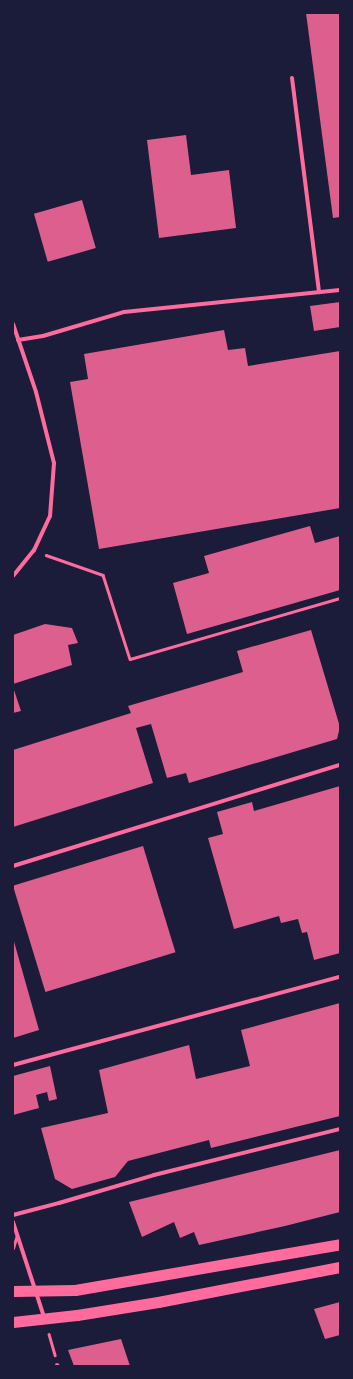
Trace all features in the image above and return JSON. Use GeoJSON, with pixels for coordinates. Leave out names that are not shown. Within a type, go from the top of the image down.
{"type":"FeatureCollection","features":[{"type":"Feature","properties":{"kind":"highway"},"geometry":{"type":"LineString","coordinates":[[13,1291],[75,1290],[340,1244]]}},
{"type":"Feature","properties":{"kind":"highway"},"geometry":{"type":"LineString","coordinates":[[13,1322],[44,1319],[158,1302],[340,1267]]}},
{"type":"Feature","properties":{"kind":"street"},"geometry":{"type":"LineString","coordinates":[[292,78],[319,292]]}},
{"type":"Feature","properties":{"kind":"street"},"geometry":{"type":"LineString","coordinates":[[18,340],[43,336],[124,312],[340,290]]}},
{"type":"Feature","properties":{"kind":"street"},"geometry":{"type":"LineString","coordinates":[[13,324],[36,392],[54,463],[50,516],[34,550],[13,576]]}},
{"type":"Feature","properties":{"kind":"street"},"geometry":{"type":"LineString","coordinates":[[13,866],[340,765]]}},
{"type":"Feature","properties":{"kind":"street"},"geometry":{"type":"LineString","coordinates":[[13,1065],[340,977]]}},
{"type":"Feature","properties":{"kind":"street"},"geometry":{"type":"LineString","coordinates":[[13,1214],[60,1203],[154,1175],[340,1129]]}},
{"type":"Feature","properties":{"kind":"street"},"geometry":{"type":"LineString","coordinates":[[13,1222],[44,1319]]}},
{"type":"Feature","properties":{"kind":"lane"},"geometry":{"type":"LineString","coordinates":[[13,1248],[17,1235]]}},
{"type":"Feature","properties":{"kind":"path"},"geometry":{"type":"LineString","coordinates":[[34,550],[103,575],[130,659],[340,598]]}},
{"type":"Feature","properties":{"kind":"path"},"geometry":{"type":"LineString","coordinates":[[44,1319],[58,1365]]}},
{"type":"Feature","properties":{"kind":"building"},"geometry":{"type":"Polygon","coordinates":[[[306,13],[340,13],[340,217],[333,218],[306,13]]]}},
{"type":"Feature","properties":{"kind":"building"},"geometry":{"type":"Polygon","coordinates":[[[186,135],[191,175],[229,170],[236,228],[159,238],[147,140],[186,135]]]}},
{"type":"Feature","properties":{"kind":"building"},"geometry":{"type":"Polygon","coordinates":[[[82,200],[96,248],[48,262],[34,214],[82,200]]]}},
{"type":"Feature","properties":{"kind":"building"},"geometry":{"type":"Polygon","coordinates":[[[340,302],[340,327],[314,331],[310,306],[340,302]]]}},
{"type":"Feature","properties":{"kind":"building"},"geometry":{"type":"Polygon","coordinates":[[[224,330],[228,350],[245,348],[248,366],[340,351],[340,508],[99,549],[70,382],[88,379],[84,354],[224,330]]]}},
{"type":"Feature","properties":{"kind":"building"},"geometry":{"type":"Polygon","coordinates":[[[310,526],[315,543],[340,536],[340,590],[187,634],[173,583],[209,573],[204,556],[310,526]]]}},
{"type":"Feature","properties":{"kind":"building"},"geometry":{"type":"Polygon","coordinates":[[[45,624],[72,628],[78,643],[68,645],[72,665],[13,684],[13,635],[45,624]]]}},
{"type":"Feature","properties":{"kind":"building"},"geometry":{"type":"Polygon","coordinates":[[[311,630],[340,727],[337,739],[189,783],[186,773],[167,778],[151,724],[136,728],[153,783],[13,827],[13,750],[131,713],[128,706],[243,672],[237,651],[311,630]]]}},
{"type":"Feature","properties":{"kind":"building"},"geometry":{"type":"Polygon","coordinates":[[[13,687],[21,711],[13,713],[13,687]]]}},
{"type":"Feature","properties":{"kind":"building"},"geometry":{"type":"Polygon","coordinates":[[[340,786],[340,953],[314,960],[307,932],[302,933],[298,919],[281,923],[279,916],[234,929],[208,838],[223,834],[217,812],[252,802],[254,811],[340,786]]]}},
{"type":"Feature","properties":{"kind":"building"},"geometry":{"type":"Polygon","coordinates":[[[143,846],[175,952],[45,992],[13,886],[143,846]]]}},
{"type":"Feature","properties":{"kind":"building"},"geometry":{"type":"Polygon","coordinates":[[[13,938],[39,1030],[13,1038],[13,938]]]}},
{"type":"Feature","properties":{"kind":"building"},"geometry":{"type":"Polygon","coordinates":[[[340,1003],[340,1116],[211,1148],[209,1140],[128,1161],[115,1177],[72,1189],[55,1179],[41,1128],[108,1113],[99,1070],[189,1045],[196,1079],[250,1066],[241,1030],[340,1003]]]}},
{"type":"Feature","properties":{"kind":"building"},"geometry":{"type":"Polygon","coordinates":[[[50,1066],[57,1099],[49,1101],[47,1092],[36,1095],[39,1108],[13,1115],[13,1076],[50,1066]]]}},
{"type":"Feature","properties":{"kind":"building"},"geometry":{"type":"Polygon","coordinates":[[[340,1150],[340,1212],[285,1226],[199,1245],[194,1232],[180,1238],[174,1222],[142,1237],[129,1202],[340,1150]]]}},
{"type":"Feature","properties":{"kind":"building"},"geometry":{"type":"Polygon","coordinates":[[[340,1302],[340,1335],[325,1339],[314,1309],[340,1302]]]}},
{"type":"Feature","properties":{"kind":"building"},"geometry":{"type":"Polygon","coordinates":[[[121,1339],[130,1366],[74,1366],[68,1350],[121,1339]]]}}]}
